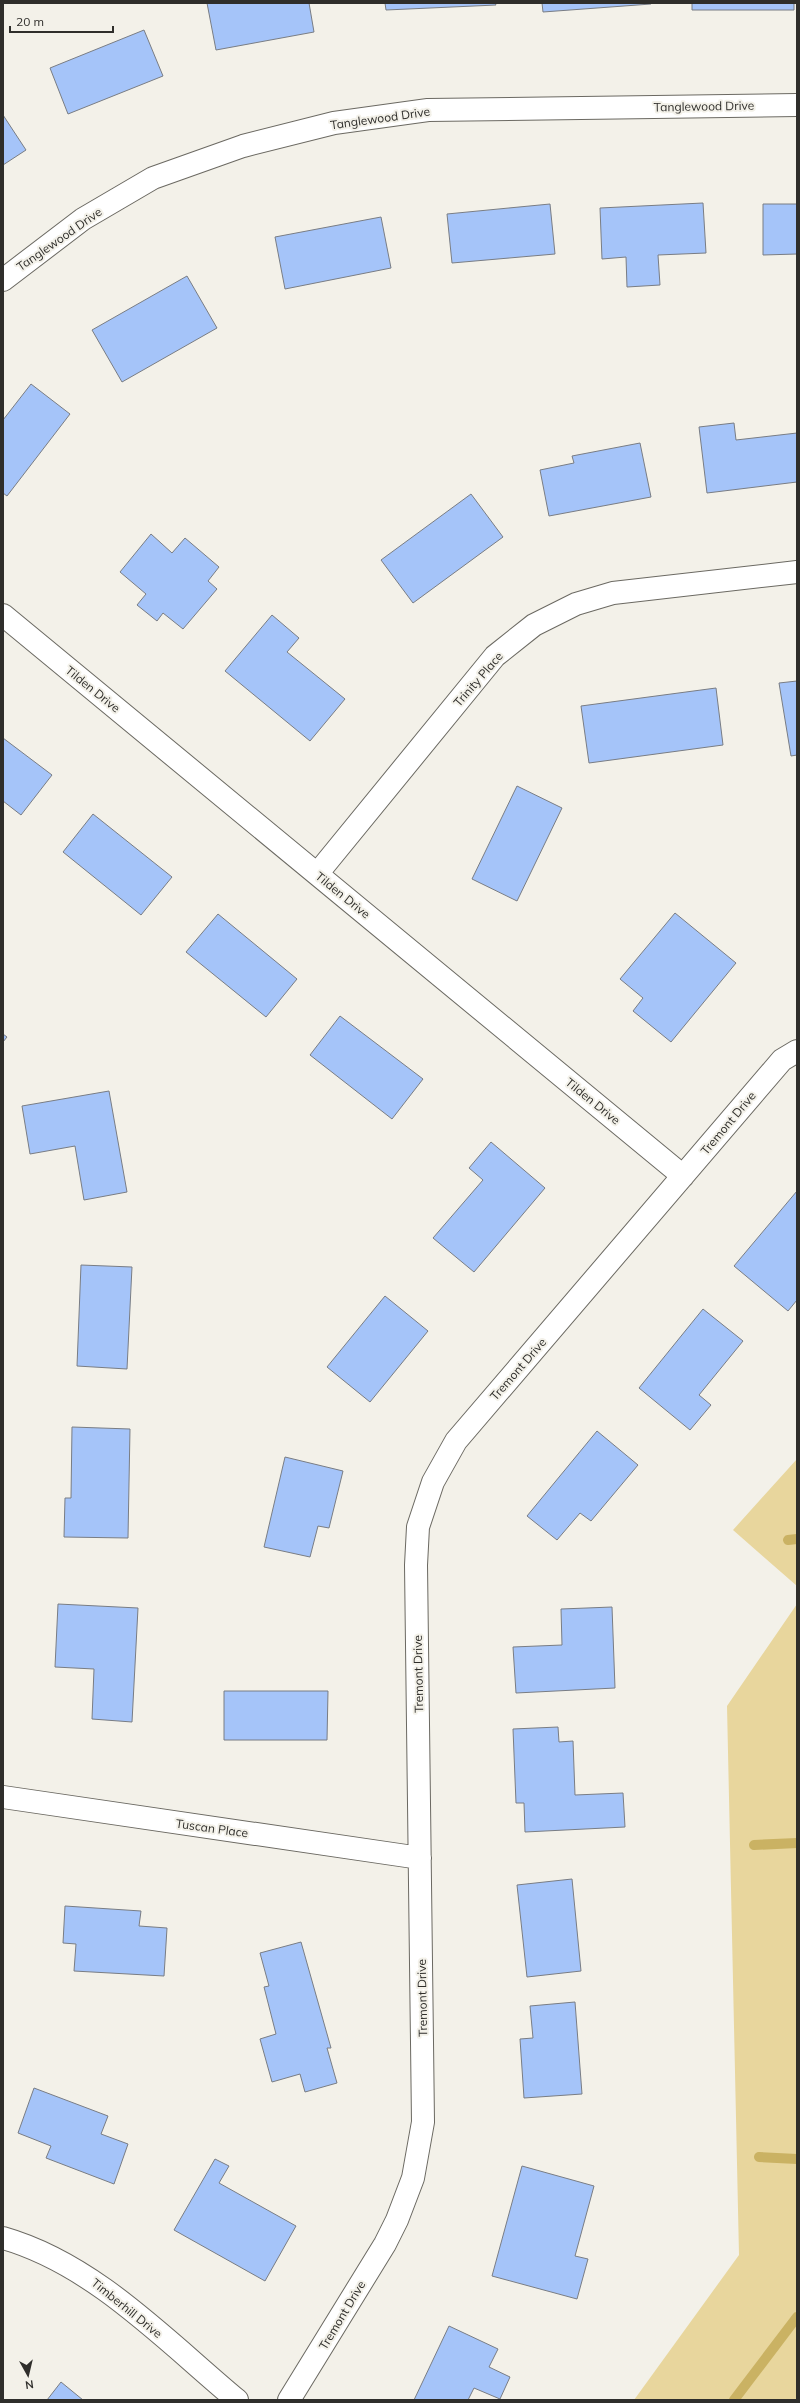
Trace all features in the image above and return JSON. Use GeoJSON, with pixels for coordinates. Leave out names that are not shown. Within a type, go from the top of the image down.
{"type":"FeatureCollection","features":[{"type":"Feature","properties":{"kind":"street","name":"Tanglewood Drive"},"geometry":{"type":"LineString","coordinates":[[3,280],[83,218],[153,178],[243,146],[334,124],[428,110],[797,105]]}},
{"type":"Feature","properties":{"kind":"street","name":"Trinity Place"},"geometry":{"type":"LineString","coordinates":[[317,874],[494,656],[534,625],[576,604],[613,593],[797,572]]}},
{"type":"Feature","properties":{"kind":"street","name":"Tilden Drive"},"geometry":{"type":"LineString","coordinates":[[3,615],[683,1176]]}},
{"type":"Feature","properties":{"kind":"street","name":"Tremont Drive"},"geometry":{"type":"LineString","coordinates":[[290,2400],[385,2244],[397,2220],[413,2178],[423,2122],[416,1564],[418,1527],[433,1482],[456,1441],[782,1060],[797,1051]]}},
{"type":"Feature","properties":{"kind":"street","name":"Tuscan Place"},"geometry":{"type":"LineString","coordinates":[[3,1797],[420,1858]]}},
{"type":"Feature","properties":{"kind":"street","name":"Timberhill Drive"},"geometry":{"type":"LineString","coordinates":[[3,2238],[49,2254],[83,2273],[237,2400]]}},
{"type":"Feature","properties":{"kind":"shaded area"},"geometry":{"type":"Polygon","coordinates":[[[797,1459],[797,1586],[733,1530],[797,1459]]]}},
{"type":"Feature","properties":{"kind":"shaded area"},"geometry":{"type":"Polygon","coordinates":[[[797,1604],[797,2400],[634,2400],[739,2255],[727,1706],[797,1604]]]}},
{"type":"Feature","properties":{"kind":"building"},"geometry":{"type":"Polygon","coordinates":[[[207,3],[309,3],[314,32],[216,50],[207,3]]]}},
{"type":"Feature","properties":{"kind":"building"},"geometry":{"type":"Polygon","coordinates":[[[385,3],[495,3],[496,5],[386,10],[385,3]]]}},
{"type":"Feature","properties":{"kind":"building"},"geometry":{"type":"Polygon","coordinates":[[[542,3],[651,3],[651,4],[543,12],[542,3]]]}},
{"type":"Feature","properties":{"kind":"building"},"geometry":{"type":"Polygon","coordinates":[[[692,3],[794,3],[794,10],[692,10],[692,3]]]}},
{"type":"Feature","properties":{"kind":"building"},"geometry":{"type":"Polygon","coordinates":[[[144,30],[163,76],[68,114],[50,68],[144,30]]]}},
{"type":"Feature","properties":{"kind":"building"},"geometry":{"type":"Polygon","coordinates":[[[3,115],[26,150],[3,165],[3,115]]]}},
{"type":"Feature","properties":{"kind":"building"},"geometry":{"type":"Polygon","coordinates":[[[703,203],[706,253],[658,255],[660,285],[627,287],[626,257],[602,259],[600,208],[703,203]]]}},
{"type":"Feature","properties":{"kind":"building"},"geometry":{"type":"Polygon","coordinates":[[[550,204],[555,254],[452,263],[447,214],[550,204]]]}},
{"type":"Feature","properties":{"kind":"building"},"geometry":{"type":"Polygon","coordinates":[[[763,204],[797,204],[797,254],[763,255],[763,204]]]}},
{"type":"Feature","properties":{"kind":"building"},"geometry":{"type":"Polygon","coordinates":[[[381,217],[391,268],[285,289],[275,237],[381,217]]]}},
{"type":"Feature","properties":{"kind":"building"},"geometry":{"type":"Polygon","coordinates":[[[187,276],[217,328],[122,382],[92,330],[187,276]]]}},
{"type":"Feature","properties":{"kind":"building"},"geometry":{"type":"Polygon","coordinates":[[[31,384],[70,414],[7,496],[3,493],[3,420],[31,384]]]}},
{"type":"Feature","properties":{"kind":"building"},"geometry":{"type":"Polygon","coordinates":[[[734,423],[736,440],[797,433],[797,482],[707,493],[699,427],[734,423]]]}},
{"type":"Feature","properties":{"kind":"building"},"geometry":{"type":"Polygon","coordinates":[[[640,443],[651,497],[549,516],[540,470],[574,463],[572,456],[640,443]]]}},
{"type":"Feature","properties":{"kind":"building"},"geometry":{"type":"Polygon","coordinates":[[[471,494],[503,537],[413,603],[381,560],[471,494]]]}},
{"type":"Feature","properties":{"kind":"building"},"geometry":{"type":"Polygon","coordinates":[[[151,534],[172,553],[185,538],[219,567],[208,581],[217,589],[183,629],[163,613],[157,621],[137,605],[146,594],[120,572],[151,534]]]}},
{"type":"Feature","properties":{"kind":"building"},"geometry":{"type":"Polygon","coordinates":[[[272,615],[299,638],[287,652],[345,699],[310,741],[225,671],[272,615]]]}},
{"type":"Feature","properties":{"kind":"building"},"geometry":{"type":"Polygon","coordinates":[[[797,681],[797,755],[791,756],[779,683],[797,681]]]}},
{"type":"Feature","properties":{"kind":"building"},"geometry":{"type":"Polygon","coordinates":[[[716,688],[723,745],[589,763],[581,706],[716,688]]]}},
{"type":"Feature","properties":{"kind":"building"},"geometry":{"type":"Polygon","coordinates":[[[3,738],[52,775],[21,815],[3,801],[3,738]]]}},
{"type":"Feature","properties":{"kind":"building"},"geometry":{"type":"Polygon","coordinates":[[[517,786],[562,808],[517,901],[472,879],[517,786]]]}},
{"type":"Feature","properties":{"kind":"building"},"geometry":{"type":"Polygon","coordinates":[[[93,814],[172,877],[141,915],[63,852],[93,814]]]}},
{"type":"Feature","properties":{"kind":"building"},"geometry":{"type":"Polygon","coordinates":[[[675,913],[736,963],[671,1042],[633,1011],[643,998],[620,979],[675,913]]]}},
{"type":"Feature","properties":{"kind":"building"},"geometry":{"type":"Polygon","coordinates":[[[218,914],[297,979],[266,1017],[186,952],[218,914]]]}},
{"type":"Feature","properties":{"kind":"building"},"geometry":{"type":"Polygon","coordinates":[[[340,1016],[423,1079],[392,1119],[310,1055],[340,1016]]]}},
{"type":"Feature","properties":{"kind":"building"},"geometry":{"type":"Polygon","coordinates":[[[3,1034],[7,1037],[3,1042],[3,1034]]]}},
{"type":"Feature","properties":{"kind":"building"},"geometry":{"type":"Polygon","coordinates":[[[109,1091],[127,1192],[84,1200],[75,1146],[30,1154],[22,1106],[109,1091]]]}},
{"type":"Feature","properties":{"kind":"building"},"geometry":{"type":"Polygon","coordinates":[[[491,1142],[545,1188],[474,1272],[433,1238],[483,1180],[469,1168],[491,1142]]]}},
{"type":"Feature","properties":{"kind":"building"},"geometry":{"type":"Polygon","coordinates":[[[797,1191],[797,1300],[788,1311],[734,1266],[797,1191]]]}},
{"type":"Feature","properties":{"kind":"building"},"geometry":{"type":"Polygon","coordinates":[[[81,1265],[132,1267],[127,1369],[77,1366],[81,1265]]]}},
{"type":"Feature","properties":{"kind":"building"},"geometry":{"type":"Polygon","coordinates":[[[385,1296],[428,1331],[370,1402],[327,1367],[385,1296]]]}},
{"type":"Feature","properties":{"kind":"building"},"geometry":{"type":"Polygon","coordinates":[[[703,1309],[743,1341],[699,1395],[711,1405],[690,1430],[639,1388],[703,1309]]]}},
{"type":"Feature","properties":{"kind":"building"},"geometry":{"type":"Polygon","coordinates":[[[72,1427],[130,1429],[128,1538],[64,1537],[65,1498],[71,1498],[72,1427]]]}},
{"type":"Feature","properties":{"kind":"building"},"geometry":{"type":"Polygon","coordinates":[[[597,1431],[638,1465],[591,1521],[580,1513],[557,1540],[527,1516],[597,1431]]]}},
{"type":"Feature","properties":{"kind":"building"},"geometry":{"type":"Polygon","coordinates":[[[285,1457],[343,1471],[329,1528],[318,1526],[310,1557],[264,1547],[285,1457]]]}},
{"type":"Feature","properties":{"kind":"building"},"geometry":{"type":"Polygon","coordinates":[[[58,1604],[138,1608],[132,1722],[92,1719],[94,1669],[55,1667],[58,1604]]]}},
{"type":"Feature","properties":{"kind":"building"},"geometry":{"type":"Polygon","coordinates":[[[612,1607],[615,1688],[516,1693],[513,1647],[562,1645],[561,1609],[612,1607]]]}},
{"type":"Feature","properties":{"kind":"building"},"geometry":{"type":"Polygon","coordinates":[[[224,1691],[328,1691],[327,1740],[224,1740],[224,1691]]]}},
{"type":"Feature","properties":{"kind":"building"},"geometry":{"type":"Polygon","coordinates":[[[558,1727],[559,1742],[573,1741],[575,1795],[623,1793],[625,1827],[525,1832],[524,1803],[516,1803],[513,1729],[558,1727]]]}},
{"type":"Feature","properties":{"kind":"building"},"geometry":{"type":"Polygon","coordinates":[[[572,1879],[581,1971],[527,1977],[517,1885],[572,1879]]]}},
{"type":"Feature","properties":{"kind":"building"},"geometry":{"type":"Polygon","coordinates":[[[65,1906],[141,1911],[139,1926],[167,1928],[164,1976],[74,1971],[76,1944],[63,1943],[65,1906]]]}},
{"type":"Feature","properties":{"kind":"building"},"geometry":{"type":"Polygon","coordinates":[[[301,1942],[331,2048],[327,2048],[337,2083],[305,2092],[300,2074],[272,2082],[260,2039],[276,2034],[264,1987],[269,1986],[260,1953],[301,1942]]]}},
{"type":"Feature","properties":{"kind":"building"},"geometry":{"type":"Polygon","coordinates":[[[575,2002],[582,2094],[524,2098],[520,2039],[533,2038],[530,2006],[575,2002]]]}},
{"type":"Feature","properties":{"kind":"building"},"geometry":{"type":"Polygon","coordinates":[[[34,2088],[108,2116],[101,2134],[128,2144],[114,2184],[46,2158],[51,2146],[18,2133],[34,2088]]]}},
{"type":"Feature","properties":{"kind":"building"},"geometry":{"type":"Polygon","coordinates":[[[215,2159],[229,2166],[219,2183],[296,2226],[265,2281],[174,2230],[215,2159]]]}},
{"type":"Feature","properties":{"kind":"building"},"geometry":{"type":"Polygon","coordinates":[[[522,2166],[594,2186],[575,2256],[588,2259],[577,2299],[492,2276],[522,2166]]]}},
{"type":"Feature","properties":{"kind":"building"},"geometry":{"type":"Polygon","coordinates":[[[449,2326],[498,2349],[489,2367],[510,2377],[500,2399],[474,2388],[468,2400],[414,2400],[449,2326]]]}},
{"type":"Feature","properties":{"kind":"building"},"geometry":{"type":"Polygon","coordinates":[[[61,2382],[83,2400],[47,2400],[61,2382]]]}},
{"type":"Feature","properties":{"kind":"waterway"},"geometry":{"type":"LineString","coordinates":[[788,1540],[797,1539]]}},
{"type":"Feature","properties":{"kind":"waterway"},"geometry":{"type":"LineString","coordinates":[[754,1845],[797,1843]]}},
{"type":"Feature","properties":{"kind":"waterway"},"geometry":{"type":"LineString","coordinates":[[759,2157],[797,2159]]}},
{"type":"Feature","properties":{"kind":"waterway"},"geometry":{"type":"LineString","coordinates":[[734,2400],[797,2317]]}}]}
